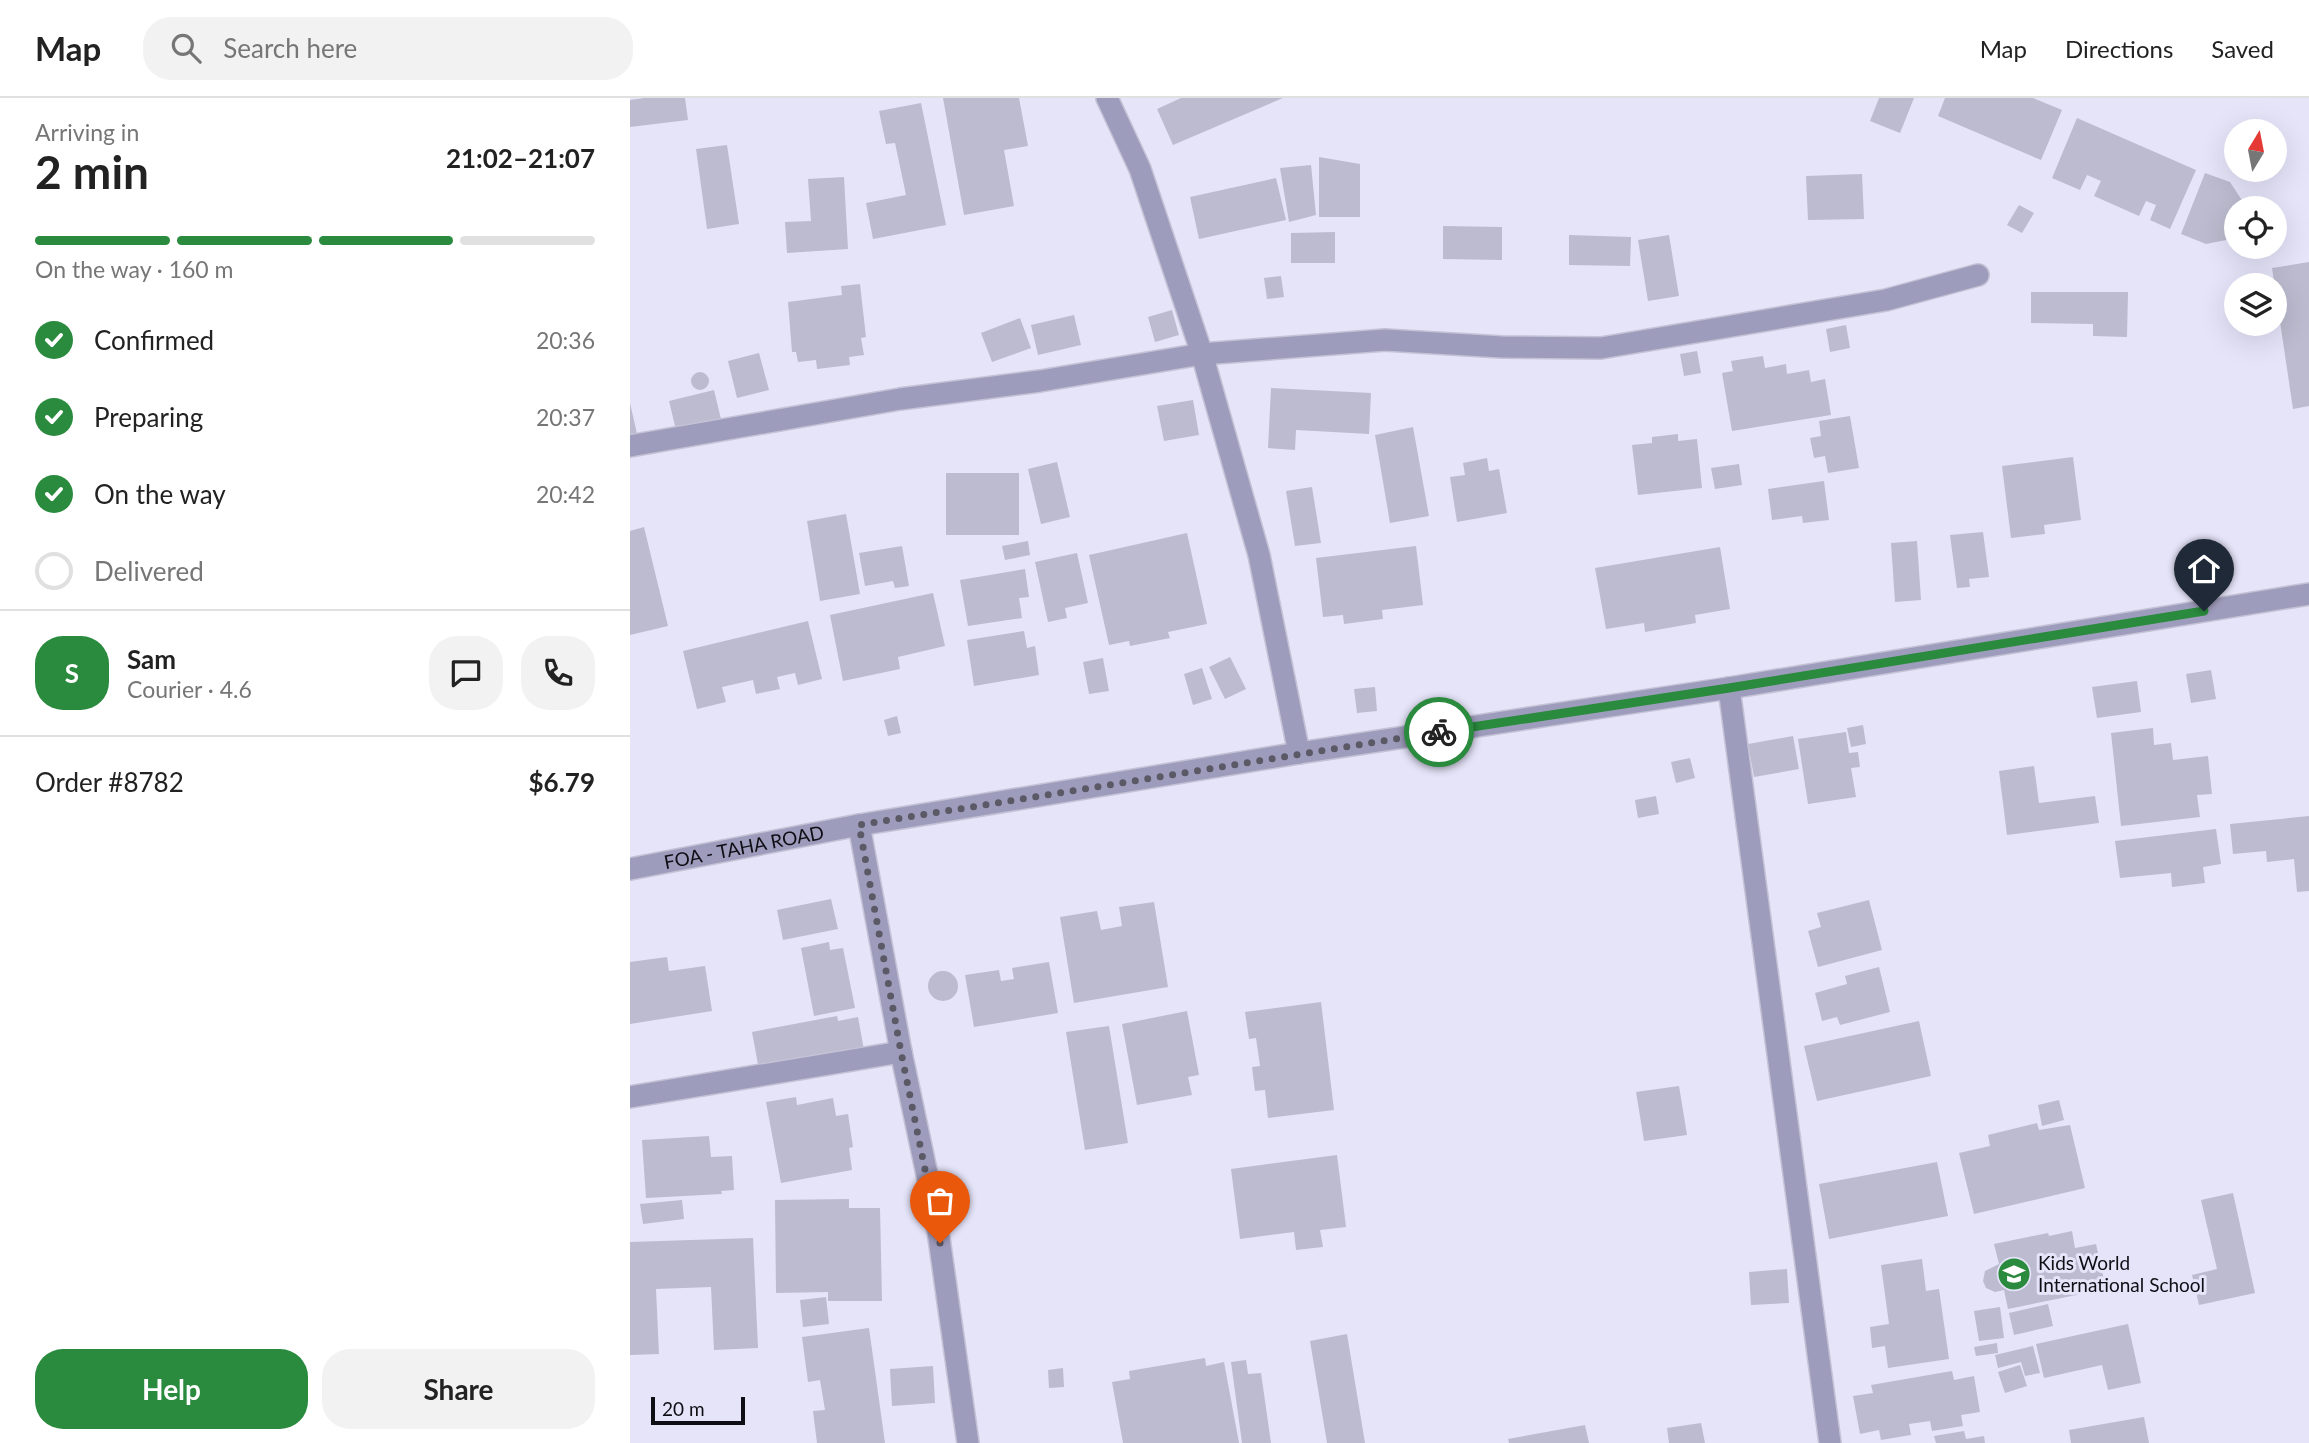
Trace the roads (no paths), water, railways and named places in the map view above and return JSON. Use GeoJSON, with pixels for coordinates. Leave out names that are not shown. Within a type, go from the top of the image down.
{"type":"FeatureCollection","features":[{"type":"Feature","properties":{"kind":"street"},"geometry":{"type":"LineString","coordinates":[[1107,98],[1140,169],[1202,354],[1259,555],[1299,753]]}},
{"type":"Feature","properties":{"kind":"street"},"geometry":{"type":"LineString","coordinates":[[630,446],[900,399],[1040,381],[1202,354],[1385,340],[1502,347],[1601,348],[1886,300],[1978,275]]}},
{"type":"Feature","properties":{"kind":"street","name":"FOA - TAHA ROAD"},"geometry":{"type":"LineString","coordinates":[[630,869],[859,825],[2309,594]]}},
{"type":"Feature","properties":{"kind":"street"},"geometry":{"type":"LineString","coordinates":[[1729,688],[1830,1443]]}},
{"type":"Feature","properties":{"kind":"street"},"geometry":{"type":"LineString","coordinates":[[859,825],[901,1052],[936,1217],[968,1443]]}},
{"type":"Feature","properties":{"kind":"street"},"geometry":{"type":"LineString","coordinates":[[630,1097],[901,1052]]}},
{"type":"Feature","properties":{"kind":"place","name":"Kids World International School"},"geometry":{"type":"Point","coordinates":[2014,1274]}}]}
